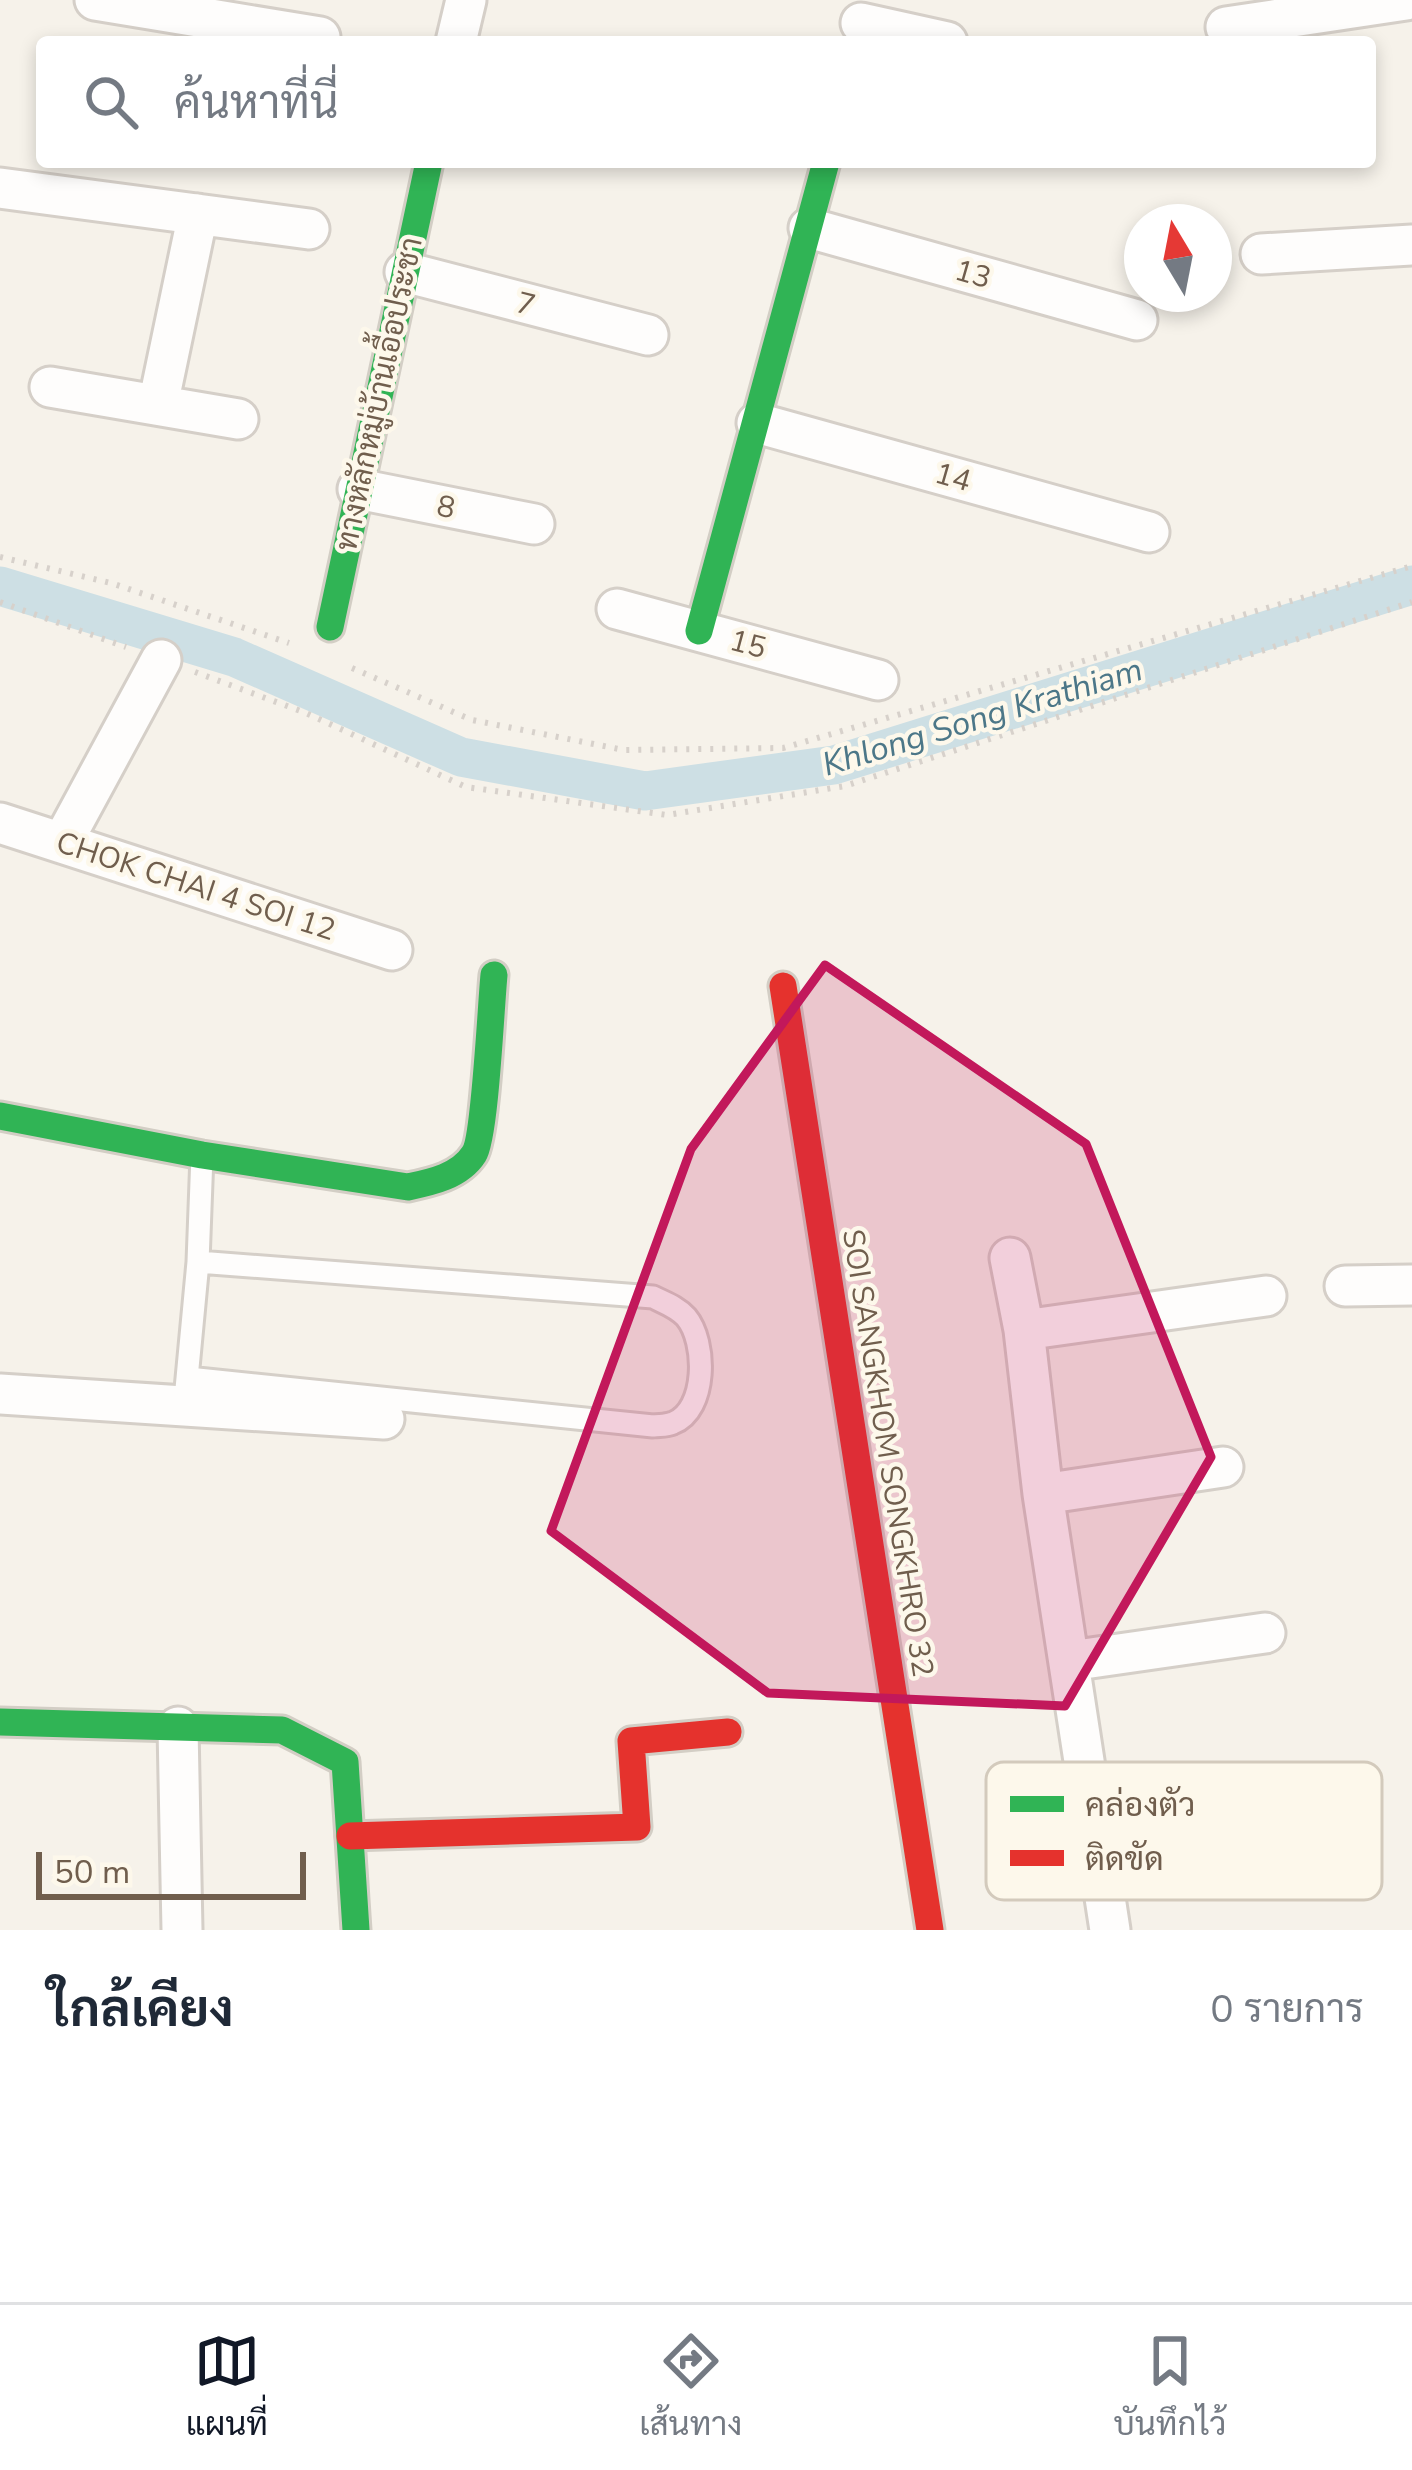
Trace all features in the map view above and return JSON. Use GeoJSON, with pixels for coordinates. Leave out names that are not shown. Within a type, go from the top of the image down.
{"type":"FeatureCollection","features":[{"type":"Feature","properties":{"kind":"street"},"geometry":{"type":"LineString","coordinates":[[95,0],[314,36]]}},
{"type":"Feature","properties":{"kind":"street"},"geometry":{"type":"LineString","coordinates":[[457,36],[466,0]]}},
{"type":"Feature","properties":{"kind":"street"},"geometry":{"type":"LineString","coordinates":[[1226,27],[1406,0]]}},
{"type":"Feature","properties":{"kind":"street"},"geometry":{"type":"LineString","coordinates":[[860,22],[921,36]]}},
{"type":"Feature","properties":{"kind":"street","name":"ทางหลักหมู่บ้านเอื้อประชา"},"geometry":{"type":"LineString","coordinates":[[330,627],[428,168]]}},
{"type":"Feature","properties":{"kind":"street"},"geometry":{"type":"LineString","coordinates":[[699,631],[824,168]]}},
{"type":"Feature","properties":{"kind":"street"},"geometry":{"type":"LineString","coordinates":[[0,188],[309,230]]}},
{"type":"Feature","properties":{"kind":"street"},"geometry":{"type":"LineString","coordinates":[[158,405],[198,214]]}},
{"type":"Feature","properties":{"kind":"street","name":"13"},"geometry":{"type":"LineString","coordinates":[[809,228],[1137,320]]}},
{"type":"Feature","properties":{"kind":"street"},"geometry":{"type":"LineString","coordinates":[[1261,254],[1412,245]]}},
{"type":"Feature","properties":{"kind":"street","name":"7"},"geometry":{"type":"LineString","coordinates":[[405,272],[648,335]]}},
{"type":"Feature","properties":{"kind":"street"},"geometry":{"type":"LineString","coordinates":[[50,387],[238,418]]}},
{"type":"Feature","properties":{"kind":"street","name":"14"},"geometry":{"type":"LineString","coordinates":[[757,423],[1149,532]]}},
{"type":"Feature","properties":{"kind":"street","name":"8"},"geometry":{"type":"LineString","coordinates":[[358,489],[534,524]]}},
{"type":"Feature","properties":{"kind":"street","name":"15"},"geometry":{"type":"LineString","coordinates":[[617,609],[878,680]]}},
{"type":"Feature","properties":{"kind":"street"},"geometry":{"type":"LineString","coordinates":[[62,843],[161,660]]}},
{"type":"Feature","properties":{"kind":"street","name":"CHOK CHAI 4 SOI 12"},"geometry":{"type":"LineString","coordinates":[[0,823],[392,950]]}},
{"type":"Feature","properties":{"kind":"street"},"geometry":{"type":"LineString","coordinates":[[0,1116],[202,1155],[408,1187],[441,1181],[465,1169],[478,1149],[494,975]]}},
{"type":"Feature","properties":{"kind":"street","name":"SOI SANGKHOM SONGKHRO 32"},"geometry":{"type":"LineString","coordinates":[[783,986],[930,1930]]}},
{"type":"Feature","properties":{"kind":"street"},"geometry":{"type":"LineString","coordinates":[[1010,1258],[1085,1762]]}},
{"type":"Feature","properties":{"kind":"street"},"geometry":{"type":"LineString","coordinates":[[1345,1286],[1412,1285]]}},
{"type":"Feature","properties":{"kind":"street"},"geometry":{"type":"LineString","coordinates":[[1024,1330],[1266,1296]]}},
{"type":"Feature","properties":{"kind":"street"},"geometry":{"type":"LineString","coordinates":[[0,1394],[185,1392],[384,1419]]}},
{"type":"Feature","properties":{"kind":"street"},"geometry":{"type":"LineString","coordinates":[[1043,1494],[1223,1467]]}},
{"type":"Feature","properties":{"kind":"street"},"geometry":{"type":"LineString","coordinates":[[1070,1661],[1264,1633]]}},
{"type":"Feature","properties":{"kind":"street"},"geometry":{"type":"LineString","coordinates":[[0,1722],[282,1730],[345,1762],[356,1930]]}},
{"type":"Feature","properties":{"kind":"street"},"geometry":{"type":"LineString","coordinates":[[178,1727],[182,1930]]}},
{"type":"Feature","properties":{"kind":"street"},"geometry":{"type":"LineString","coordinates":[[350,1836],[638,1827],[631,1741],[728,1732]]}},
{"type":"Feature","properties":{"kind":"street"},"geometry":{"type":"LineString","coordinates":[[1106,1900],[1111,1930]]}},
{"type":"Feature","properties":{"kind":"lane"},"geometry":{"type":"LineString","coordinates":[[198,1262],[653,1298],[675,1307],[690,1321],[699,1378],[693,1405],[675,1423],[653,1426],[185,1392],[198,1262],[202,1155]]}},
{"type":"Feature","properties":{"kind":"path"},"geometry":{"type":"LineString","coordinates":[[0,602],[306,713],[466,787],[667,815],[845,786],[1412,602]]}},
{"type":"Feature","properties":{"kind":"highlighted area"},"geometry":{"type":"Polygon","coordinates":[[[825,965],[1086,1144],[1211,1457],[1065,1706],[768,1693],[551,1531],[691,1149],[825,965]]]}},
{"type":"Feature","properties":{"kind":"waterway","name":"Khlong Song Krathiam"},"geometry":{"type":"LineString","coordinates":[[0,586],[234,657],[461,757],[645,791],[834,765],[1412,585]]}},
{"type":"Feature","properties":{"kind":"traffic: fast"},"geometry":{"type":"LineString","coordinates":[[330,627],[428,168]]}},
{"type":"Feature","properties":{"kind":"traffic: fast"},"geometry":{"type":"LineString","coordinates":[[699,631],[824,168]]}},
{"type":"Feature","properties":{"kind":"traffic: fast"},"geometry":{"type":"LineString","coordinates":[[0,1116],[202,1155],[408,1187],[426,1183],[461,1168],[478,1143],[494,975]]}},
{"type":"Feature","properties":{"kind":"traffic: fast"},"geometry":{"type":"LineString","coordinates":[[0,1722],[282,1730],[345,1762],[356,1930]]}},
{"type":"Feature","properties":{"kind":"traffic: jam"},"geometry":{"type":"LineString","coordinates":[[783,986],[930,1930]]}},
{"type":"Feature","properties":{"kind":"traffic: jam"},"geometry":{"type":"LineString","coordinates":[[350,1836],[637,1827],[631,1741],[728,1732]]}}]}
